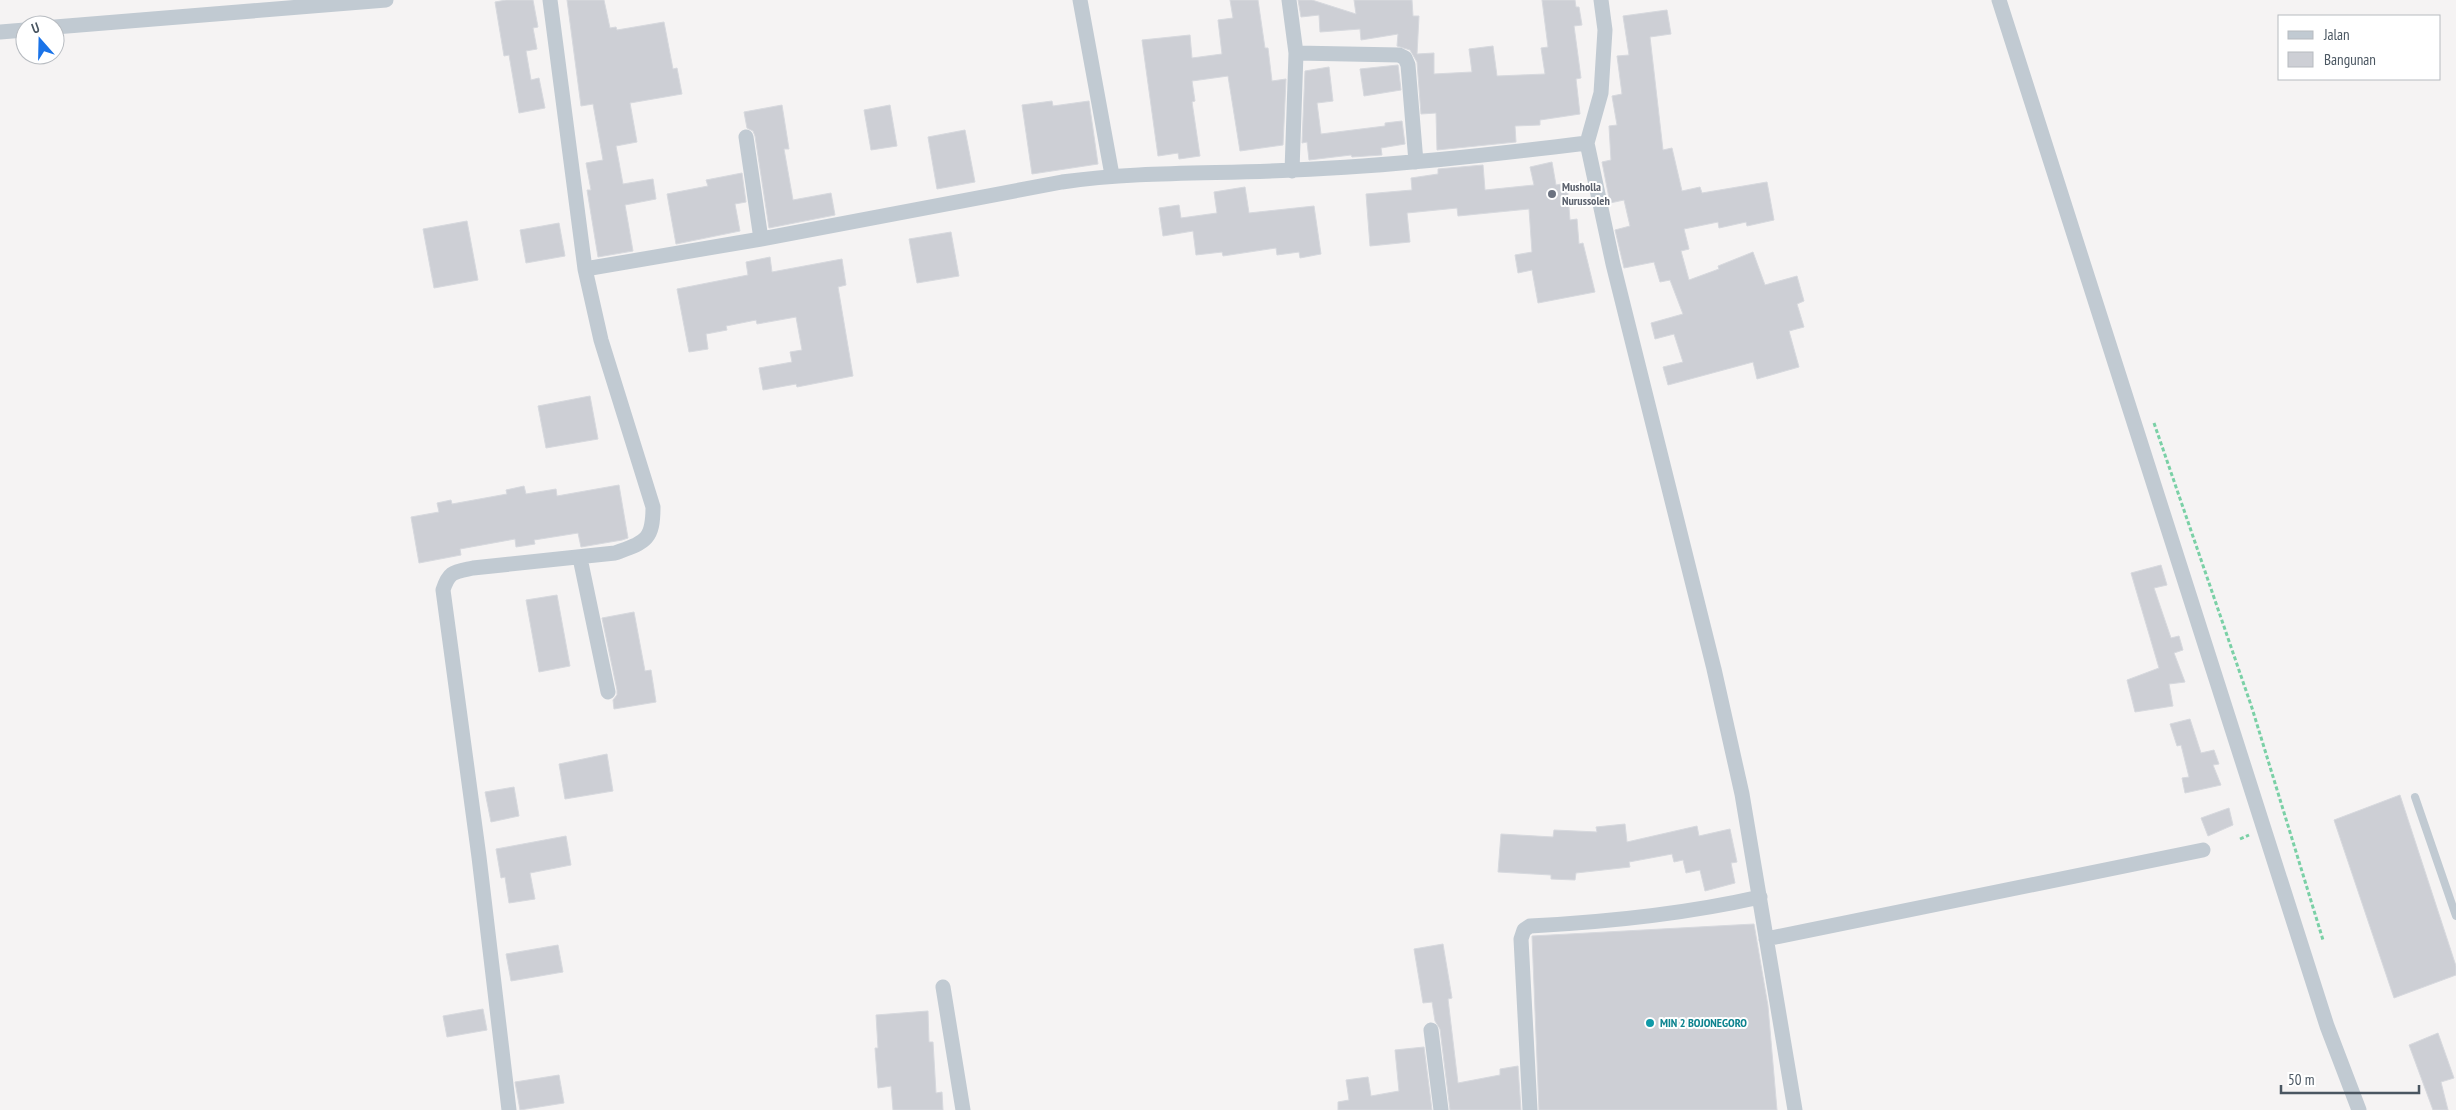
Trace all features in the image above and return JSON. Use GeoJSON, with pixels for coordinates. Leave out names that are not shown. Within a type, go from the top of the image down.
{"type":"FeatureCollection","features":[{"type":"Feature","properties":{"kind":"street"},"geometry":{"type":"LineString","coordinates":[[65,26],[386,0]]}},
{"type":"Feature","properties":{"kind":"street"},"geometry":{"type":"LineString","coordinates":[[509,1110],[479,857],[443,590],[446,579],[452,573],[473,568],[615,553],[635,546],[649,536],[653,526],[653,507],[601,340],[585,269],[550,0]]}},
{"type":"Feature","properties":{"kind":"street"},"geometry":{"type":"LineString","coordinates":[[1080,0],[1112,175]]}},
{"type":"Feature","properties":{"kind":"street"},"geometry":{"type":"LineString","coordinates":[[1289,0],[1296,53],[1292,170]]}},
{"type":"Feature","properties":{"kind":"street"},"geometry":{"type":"LineString","coordinates":[[1601,0],[1605,30],[1601,93],[1587,143],[1613,264],[1714,669],[1742,794],[1795,1110]]}},
{"type":"Feature","properties":{"kind":"street"},"geometry":{"type":"LineString","coordinates":[[1999,0],[2327,1026],[2360,1110]]}},
{"type":"Feature","properties":{"kind":"street"},"geometry":{"type":"LineString","coordinates":[[0,32],[15,31]]}},
{"type":"Feature","properties":{"kind":"street"},"geometry":{"type":"LineString","coordinates":[[1296,53],[1399,55],[1405,58],[1408,65],[1416,162]]}},
{"type":"Feature","properties":{"kind":"street"},"geometry":{"type":"LineString","coordinates":[[746,137],[761,239]]}},
{"type":"Feature","properties":{"kind":"street"},"geometry":{"type":"LineString","coordinates":[[585,269],[761,239],[1062,182],[1112,175],[1292,170],[1416,162],[1587,143]]}},
{"type":"Feature","properties":{"kind":"street"},"geometry":{"type":"LineString","coordinates":[[580,558],[608,692]]}},
{"type":"Feature","properties":{"kind":"street"},"geometry":{"type":"LineString","coordinates":[[1766,939],[2204,850]]}},
{"type":"Feature","properties":{"kind":"street"},"geometry":{"type":"LineString","coordinates":[[1530,1110],[1521,939],[1524,930],[1530,926],[1702,910],[1760,896]]}},
{"type":"Feature","properties":{"kind":"street"},"geometry":{"type":"LineString","coordinates":[[943,987],[963,1110]]}},
{"type":"Feature","properties":{"kind":"street"},"geometry":{"type":"LineString","coordinates":[[1431,1030],[1441,1110]]}},
{"type":"Feature","properties":{"kind":"lane"},"geometry":{"type":"LineString","coordinates":[[2414,797],[2456,916]]}},
{"type":"Feature","properties":{"kind":"path"},"geometry":{"type":"LineString","coordinates":[[2153,422],[2252,708],[2323,940]]}},
{"type":"Feature","properties":{"kind":"building"},"geometry":{"type":"Polygon","coordinates":[[[533,0],[538,27],[533,28],[537,49],[526,51],[531,80],[539,78],[545,108],[519,113],[509,55],[504,56],[495,2],[533,0]]]}},
{"type":"Feature","properties":{"kind":"building"},"geometry":{"type":"Polygon","coordinates":[[[567,0],[604,0],[610,28],[616,27],[617,30],[664,22],[673,69],[677,68],[682,94],[630,103],[637,142],[616,146],[623,184],[653,179],[656,199],[625,205],[633,251],[598,257],[587,190],[591,190],[586,163],[603,160],[593,104],[581,106],[567,0]]]}},
{"type":"Feature","properties":{"kind":"building"},"geometry":{"type":"Polygon","coordinates":[[[1230,0],[1258,0],[1265,48],[1268,48],[1272,81],[1286,79],[1283,145],[1240,151],[1228,76],[1192,81],[1195,101],[1192,102],[1200,156],[1179,159],[1178,153],[1158,156],[1142,40],[1190,35],[1192,58],[1222,54],[1218,20],[1233,18],[1230,0]]]}},
{"type":"Feature","properties":{"kind":"building"},"geometry":{"type":"Polygon","coordinates":[[[1298,0],[1312,0],[1356,14],[1354,0],[1412,0],[1413,16],[1419,16],[1417,54],[1434,53],[1434,74],[1472,72],[1469,49],[1493,46],[1497,76],[1545,74],[1541,48],[1548,47],[1542,0],[1575,0],[1576,7],[1579,7],[1582,25],[1574,26],[1581,78],[1576,79],[1580,114],[1540,120],[1540,125],[1515,126],[1516,142],[1437,150],[1436,113],[1421,114],[1417,62],[1410,50],[1397,46],[1398,34],[1361,40],[1360,29],[1320,32],[1319,15],[1301,17],[1298,0]]]}},
{"type":"Feature","properties":{"kind":"building"},"geometry":{"type":"Polygon","coordinates":[[[1667,10],[1671,34],[1650,37],[1663,150],[1672,148],[1682,191],[1700,187],[1702,193],[1767,182],[1774,220],[1747,226],[1746,222],[1719,228],[1718,222],[1684,229],[1689,249],[1681,251],[1689,280],[1719,269],[1718,266],[1753,252],[1765,285],[1797,276],[1804,301],[1797,304],[1804,327],[1789,331],[1799,367],[1757,379],[1753,362],[1668,385],[1663,367],[1683,362],[1674,334],[1655,339],[1651,323],[1683,314],[1670,280],[1660,282],[1654,262],[1624,268],[1615,230],[1630,226],[1624,200],[1610,203],[1602,162],[1611,160],[1609,126],[1617,125],[1612,96],[1622,94],[1617,56],[1629,55],[1623,16],[1667,10]]]}},
{"type":"Feature","properties":{"kind":"building"},"geometry":{"type":"Polygon","coordinates":[[[1398,65],[1401,90],[1364,96],[1360,69],[1398,65]]]}},
{"type":"Feature","properties":{"kind":"building"},"geometry":{"type":"Polygon","coordinates":[[[1329,67],[1333,101],[1317,103],[1321,134],[1385,126],[1385,123],[1402,121],[1405,144],[1381,148],[1382,155],[1352,157],[1351,155],[1309,160],[1307,142],[1302,143],[1305,71],[1329,67]]]}},
{"type":"Feature","properties":{"kind":"building"},"geometry":{"type":"Polygon","coordinates":[[[1052,101],[1053,106],[1089,101],[1098,164],[1032,174],[1022,105],[1052,101]]]}},
{"type":"Feature","properties":{"kind":"building"},"geometry":{"type":"Polygon","coordinates":[[[782,105],[789,149],[784,149],[793,200],[831,193],[835,215],[769,228],[755,136],[753,131],[747,128],[744,112],[782,105]]]}},
{"type":"Feature","properties":{"kind":"building"},"geometry":{"type":"Polygon","coordinates":[[[890,105],[897,146],[871,150],[864,110],[890,105]]]}},
{"type":"Feature","properties":{"kind":"building"},"geometry":{"type":"Polygon","coordinates":[[[965,130],[975,182],[937,189],[928,137],[965,130]]]}},
{"type":"Feature","properties":{"kind":"building"},"geometry":{"type":"Polygon","coordinates":[[[1552,162],[1556,185],[1567,183],[1570,220],[1577,219],[1579,244],[1583,243],[1595,292],[1538,303],[1532,270],[1518,273],[1515,255],[1532,252],[1529,209],[1458,216],[1457,208],[1407,213],[1410,242],[1370,246],[1366,194],[1412,190],[1411,178],[1438,174],[1438,169],[1483,165],[1485,190],[1534,185],[1530,167],[1552,162]]]}},
{"type":"Feature","properties":{"kind":"building"},"geometry":{"type":"Polygon","coordinates":[[[742,173],[746,202],[735,204],[740,231],[676,244],[667,194],[708,186],[706,180],[742,173]]]}},
{"type":"Feature","properties":{"kind":"building"},"geometry":{"type":"Polygon","coordinates":[[[1245,187],[1249,213],[1314,206],[1321,254],[1300,258],[1299,252],[1277,255],[1276,248],[1223,256],[1222,252],[1196,255],[1193,231],[1163,236],[1159,208],[1179,205],[1181,218],[1217,213],[1214,192],[1245,187]]]}},
{"type":"Feature","properties":{"kind":"building"},"geometry":{"type":"Polygon","coordinates":[[[467,221],[478,280],[434,288],[423,229],[467,221]]]}},
{"type":"Feature","properties":{"kind":"building"},"geometry":{"type":"Polygon","coordinates":[[[559,223],[565,256],[526,263],[520,230],[559,223]]]}},
{"type":"Feature","properties":{"kind":"building"},"geometry":{"type":"Polygon","coordinates":[[[951,232],[959,276],[917,283],[909,239],[951,232]]]}},
{"type":"Feature","properties":{"kind":"building"},"geometry":{"type":"Polygon","coordinates":[[[770,257],[772,272],[842,259],[846,285],[838,287],[853,376],[797,387],[796,384],[763,390],[759,368],[792,362],[790,352],[802,350],[796,317],[757,324],[756,320],[726,326],[727,330],[706,334],[708,349],[689,352],[677,289],[748,275],[746,262],[770,257]]]}},
{"type":"Feature","properties":{"kind":"building"},"geometry":{"type":"Polygon","coordinates":[[[590,396],[598,439],[546,448],[538,406],[590,396]]]}},
{"type":"Feature","properties":{"kind":"building"},"geometry":{"type":"Polygon","coordinates":[[[619,485],[628,538],[581,547],[578,533],[534,540],[535,544],[516,547],[515,539],[460,549],[461,555],[419,563],[411,517],[439,512],[437,503],[451,500],[452,504],[507,494],[506,490],[524,486],[526,494],[556,489],[557,496],[619,485]]]}},
{"type":"Feature","properties":{"kind":"building"},"geometry":{"type":"Polygon","coordinates":[[[2161,565],[2167,585],[2154,588],[2171,638],[2179,636],[2183,650],[2174,653],[2185,682],[2169,684],[2173,706],[2135,712],[2127,680],[2159,668],[2131,573],[2161,565]]]}},
{"type":"Feature","properties":{"kind":"building"},"geometry":{"type":"Polygon","coordinates":[[[557,595],[570,666],[539,672],[526,600],[557,595]]]}},
{"type":"Feature","properties":{"kind":"building"},"geometry":{"type":"Polygon","coordinates":[[[634,612],[645,671],[651,670],[656,702],[614,709],[613,700],[617,695],[617,690],[602,618],[634,612]]]}},
{"type":"Feature","properties":{"kind":"building"},"geometry":{"type":"Polygon","coordinates":[[[2190,719],[2201,753],[2214,750],[2219,764],[2213,765],[2221,785],[2185,793],[2182,778],[2189,777],[2181,745],[2177,746],[2170,724],[2190,719]]]}},
{"type":"Feature","properties":{"kind":"building"},"geometry":{"type":"Polygon","coordinates":[[[607,754],[613,791],[565,799],[559,764],[607,754]]]}},
{"type":"Feature","properties":{"kind":"building"},"geometry":{"type":"Polygon","coordinates":[[[514,787],[519,816],[491,822],[485,792],[514,787]]]}},
{"type":"Feature","properties":{"kind":"building"},"geometry":{"type":"Polygon","coordinates":[[[2400,795],[2456,966],[2456,975],[2394,998],[2334,820],[2400,795]]]}},
{"type":"Feature","properties":{"kind":"building"},"geometry":{"type":"Polygon","coordinates":[[[2229,808],[2233,825],[2208,836],[2201,818],[2229,808]]]}},
{"type":"Feature","properties":{"kind":"building"},"geometry":{"type":"Polygon","coordinates":[[[1625,824],[1627,842],[1697,826],[1699,836],[1730,829],[1737,862],[1731,863],[1735,883],[1705,891],[1700,870],[1686,873],[1683,860],[1674,862],[1672,854],[1629,862],[1630,867],[1576,873],[1575,880],[1551,879],[1551,875],[1498,872],[1501,834],[1553,837],[1554,830],[1597,832],[1596,827],[1625,824]]]}},
{"type":"Feature","properties":{"kind":"building"},"geometry":{"type":"Polygon","coordinates":[[[566,836],[571,865],[530,873],[535,899],[509,903],[505,877],[501,878],[496,849],[566,836]]]}},
{"type":"Feature","properties":{"kind":"building","name":"MIN 2 BOJONEGORO"},"geometry":{"type":"Polygon","coordinates":[[[1754,924],[1768,1006],[1777,1110],[1539,1110],[1532,936],[1754,924]]]}},
{"type":"Feature","properties":{"kind":"building"},"geometry":{"type":"Polygon","coordinates":[[[1443,944],[1452,998],[1448,999],[1458,1083],[1500,1075],[1500,1069],[1518,1066],[1521,1110],[1450,1110],[1440,1029],[1435,1021],[1432,1002],[1423,1003],[1414,949],[1443,944]]]}},
{"type":"Feature","properties":{"kind":"building"},"geometry":{"type":"Polygon","coordinates":[[[558,945],[563,972],[511,981],[506,954],[558,945]]]}},
{"type":"Feature","properties":{"kind":"building"},"geometry":{"type":"Polygon","coordinates":[[[483,1009],[487,1030],[447,1037],[443,1016],[483,1009]]]}},
{"type":"Feature","properties":{"kind":"building"},"geometry":{"type":"Polygon","coordinates":[[[928,1011],[929,1042],[933,1042],[936,1093],[942,1092],[943,1110],[893,1110],[891,1086],[878,1088],[875,1048],[878,1048],[876,1015],[928,1011]]]}},
{"type":"Feature","properties":{"kind":"building"},"geometry":{"type":"Polygon","coordinates":[[[2438,1033],[2454,1078],[2441,1082],[2448,1110],[2433,1110],[2409,1045],[2438,1033]]]}},
{"type":"Feature","properties":{"kind":"building"},"geometry":{"type":"Polygon","coordinates":[[[1424,1047],[1432,1110],[1338,1110],[1338,1102],[1349,1100],[1346,1080],[1368,1077],[1371,1096],[1399,1091],[1395,1050],[1424,1047]]]}},
{"type":"Feature","properties":{"kind":"building"},"geometry":{"type":"Polygon","coordinates":[[[559,1075],[564,1103],[520,1110],[515,1082],[559,1075]]]}},
{"type":"Feature","properties":{"kind":"place","name":"Musholla Nurussoleh"},"geometry":{"type":"Point","coordinates":[1552,194]}},
{"type":"Feature","properties":{"kind":"place","name":"MIN 2 BOJONEGORO"},"geometry":{"type":"Point","coordinates":[1650,1023]}}]}
